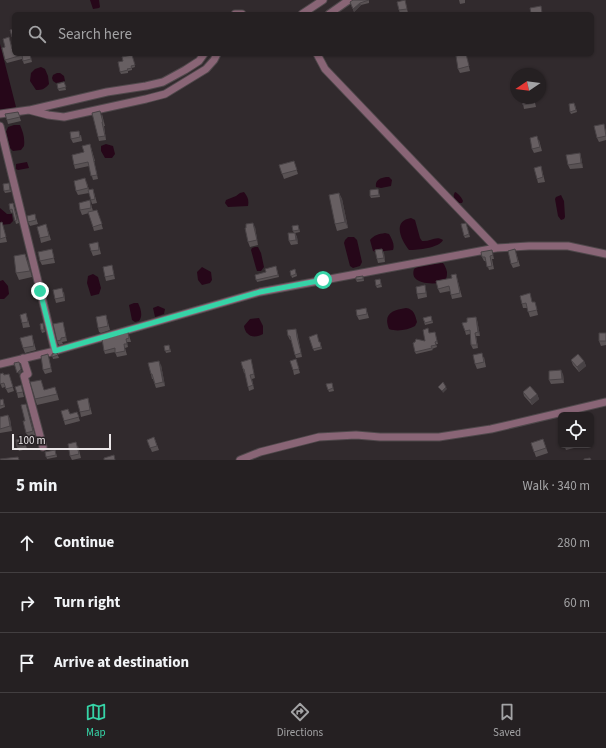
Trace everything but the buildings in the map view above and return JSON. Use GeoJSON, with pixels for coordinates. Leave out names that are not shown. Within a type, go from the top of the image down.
{"type":"FeatureCollection","features":[{"type":"Feature","properties":{"kind":"street"},"geometry":{"type":"LineString","coordinates":[[306,12],[323,0]]}},
{"type":"Feature","properties":{"kind":"street"},"geometry":{"type":"LineString","coordinates":[[332,12],[349,0]]}},
{"type":"Feature","properties":{"kind":"street"},"geometry":{"type":"LineString","coordinates":[[0,114],[29,110],[107,92],[163,82],[199,61],[203,56]]}},
{"type":"Feature","properties":{"kind":"street"},"geometry":{"type":"LineString","coordinates":[[29,110],[64,117],[165,94],[206,70],[216,56]]}},
{"type":"Feature","properties":{"kind":"street"},"geometry":{"type":"LineString","coordinates":[[318,56],[325,69],[496,248]]}},
{"type":"Feature","properties":{"kind":"street"},"geometry":{"type":"LineString","coordinates":[[0,126],[55,351]]}},
{"type":"Feature","properties":{"kind":"street"},"geometry":{"type":"LineString","coordinates":[[0,364],[55,351],[260,292],[496,248],[568,246],[606,254]]}},
{"type":"Feature","properties":{"kind":"street"},"geometry":{"type":"LineString","coordinates":[[23,358],[28,374],[24,376],[43,447]]}},
{"type":"Feature","properties":{"kind":"street"},"geometry":{"type":"LineString","coordinates":[[240,460],[260,452],[319,438],[356,435],[380,437],[439,437],[491,429],[606,402]]}},
{"type":"Feature","properties":{"kind":"shaded area"},"geometry":{"type":"Polygon","coordinates":[[[90,0],[99,0],[100,7],[93,9],[90,0]]]}},
{"type":"Feature","properties":{"kind":"shaded area"},"geometry":{"type":"Polygon","coordinates":[[[0,44],[16,107],[14,109],[0,111],[0,44]]]}},
{"type":"Feature","properties":{"kind":"shaded area"},"geometry":{"type":"Polygon","coordinates":[[[41,67],[45,69],[49,84],[43,89],[36,90],[30,81],[31,73],[35,69],[41,67]]]}},
{"type":"Feature","properties":{"kind":"shaded area"},"geometry":{"type":"Polygon","coordinates":[[[57,73],[64,76],[65,81],[56,83],[53,81],[53,75],[57,73]]]}},
{"type":"Feature","properties":{"kind":"shaded area"},"geometry":{"type":"Polygon","coordinates":[[[20,125],[24,135],[24,146],[21,150],[13,151],[10,148],[6,132],[8,127],[20,125]]]}},
{"type":"Feature","properties":{"kind":"shaded area"},"geometry":{"type":"Polygon","coordinates":[[[106,144],[113,146],[115,154],[112,158],[105,158],[101,151],[101,146],[106,144]]]}},
{"type":"Feature","properties":{"kind":"shaded area"},"geometry":{"type":"Polygon","coordinates":[[[27,162],[29,168],[16,169],[16,164],[27,162]]]}},
{"type":"Feature","properties":{"kind":"shaded area"},"geometry":{"type":"Polygon","coordinates":[[[389,177],[392,180],[391,186],[381,188],[376,187],[378,180],[389,177]]]}},
{"type":"Feature","properties":{"kind":"shaded area"},"geometry":{"type":"Polygon","coordinates":[[[244,192],[248,199],[248,206],[228,207],[225,203],[226,200],[244,192]]]}},
{"type":"Feature","properties":{"kind":"shaded area"},"geometry":{"type":"Polygon","coordinates":[[[455,192],[462,198],[462,203],[458,203],[454,199],[455,192]]]}},
{"type":"Feature","properties":{"kind":"shaded area"},"geometry":{"type":"Polygon","coordinates":[[[561,195],[564,201],[565,217],[561,220],[558,216],[555,199],[561,195]]]}},
{"type":"Feature","properties":{"kind":"shaded area"},"geometry":{"type":"Polygon","coordinates":[[[0,208],[7,214],[12,214],[13,221],[10,224],[0,225],[0,208]]]}},
{"type":"Feature","properties":{"kind":"shaded area"},"geometry":{"type":"Polygon","coordinates":[[[411,218],[415,220],[422,241],[438,238],[443,240],[441,243],[433,247],[409,250],[401,236],[400,227],[405,220],[411,218]]]}},
{"type":"Feature","properties":{"kind":"shaded area"},"geometry":{"type":"Polygon","coordinates":[[[379,234],[389,234],[391,238],[394,248],[393,250],[373,251],[370,240],[379,234]]]}},
{"type":"Feature","properties":{"kind":"shaded area"},"geometry":{"type":"Polygon","coordinates":[[[348,237],[354,237],[357,240],[362,262],[360,266],[353,268],[350,266],[344,243],[348,237]]]}},
{"type":"Feature","properties":{"kind":"shaded area"},"geometry":{"type":"Polygon","coordinates":[[[258,247],[261,253],[264,267],[261,271],[257,271],[251,250],[258,247]]]}},
{"type":"Feature","properties":{"kind":"shaded area"},"geometry":{"type":"Polygon","coordinates":[[[443,263],[447,272],[444,281],[438,283],[424,283],[417,280],[414,276],[414,269],[417,267],[428,264],[443,263]]]}},
{"type":"Feature","properties":{"kind":"shaded area"},"geometry":{"type":"Polygon","coordinates":[[[202,267],[211,272],[212,280],[210,283],[202,285],[198,280],[197,272],[202,267]]]}},
{"type":"Feature","properties":{"kind":"shaded area"},"geometry":{"type":"Polygon","coordinates":[[[93,274],[98,277],[101,288],[99,294],[91,296],[87,283],[88,276],[93,274]]]}},
{"type":"Feature","properties":{"kind":"shaded area"},"geometry":{"type":"Polygon","coordinates":[[[3,280],[8,286],[9,294],[4,299],[0,299],[0,281],[3,280]]]}},
{"type":"Feature","properties":{"kind":"shaded area"},"geometry":{"type":"Polygon","coordinates":[[[138,303],[141,312],[139,321],[135,322],[132,320],[129,305],[138,303]]]}},
{"type":"Feature","properties":{"kind":"shaded area"},"geometry":{"type":"Polygon","coordinates":[[[158,306],[165,309],[164,314],[155,317],[153,308],[158,306]]]}},
{"type":"Feature","properties":{"kind":"shaded area"},"geometry":{"type":"Polygon","coordinates":[[[406,308],[411,310],[416,317],[417,322],[415,326],[402,330],[389,329],[387,324],[388,316],[397,310],[406,308]]]}},
{"type":"Feature","properties":{"kind":"shaded area"},"geometry":{"type":"Polygon","coordinates":[[[259,318],[263,326],[263,334],[250,336],[246,332],[244,326],[250,319],[259,318]]]}},
{"type":"Feature","properties":{"kind":"route"},"geometry":{"type":"LineString","coordinates":[[40,291],[55,351],[260,292],[323,280]]}}]}
